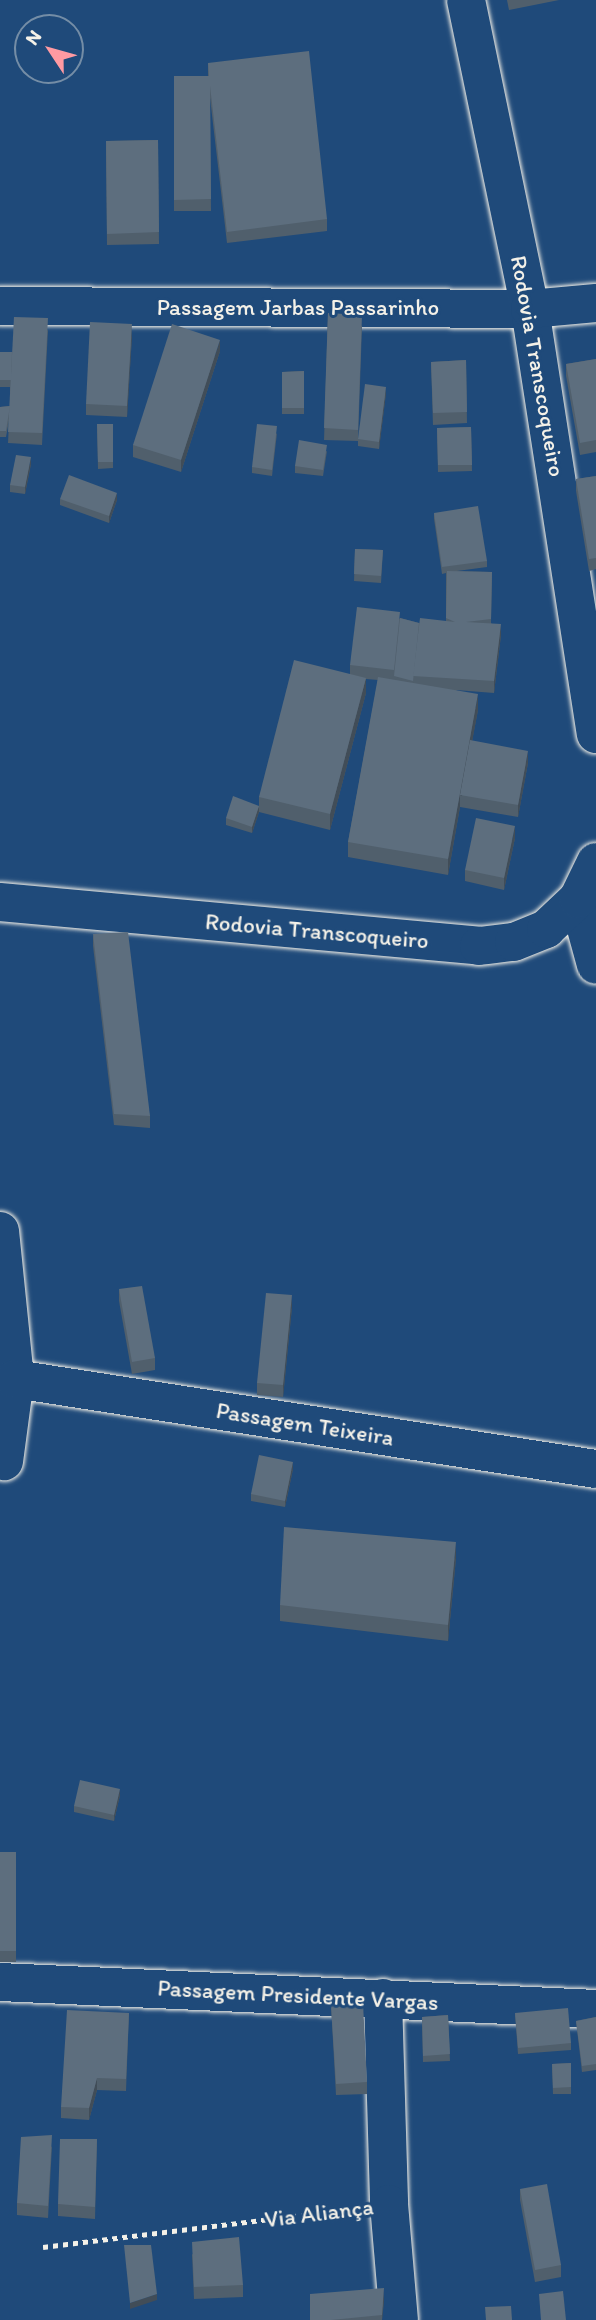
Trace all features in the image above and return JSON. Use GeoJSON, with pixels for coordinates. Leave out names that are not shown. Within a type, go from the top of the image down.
{"type":"FeatureCollection","features":[{"type":"Feature","properties":{"kind":"street","name":"Rodovia Transcoqueiro"},"geometry":{"type":"LineString","coordinates":[[466,0],[530,309],[596,734]]}},
{"type":"Feature","properties":{"kind":"street","name":"Passagem Jarbas Passarinho"},"geometry":{"type":"LineString","coordinates":[[0,306],[530,309],[596,303]]}},
{"type":"Feature","properties":{"kind":"street","name":"Rodovia Transcoqueiro"},"geometry":{"type":"LineString","coordinates":[[0,902],[479,946],[514,942],[545,929],[587,902],[596,862]]}},
{"type":"Feature","properties":{"kind":"street"},"geometry":{"type":"LineString","coordinates":[[587,902],[596,965]]}},
{"type":"Feature","properties":{"kind":"street"},"geometry":{"type":"LineString","coordinates":[[0,1231],[15,1380],[4,1461]]}},
{"type":"Feature","properties":{"kind":"street","name":"Passagem Teixeira"},"geometry":{"type":"LineString","coordinates":[[15,1380],[596,1469]]}},
{"type":"Feature","properties":{"kind":"street","name":"Passagem Presidente Vargas"},"geometry":{"type":"LineString","coordinates":[[0,1982],[596,2009]]}},
{"type":"Feature","properties":{"kind":"street","name":"Via Aliança"},"geometry":{"type":"LineString","coordinates":[[383,1998],[389,2204]]}},
{"type":"Feature","properties":{"kind":"street"},"geometry":{"type":"LineString","coordinates":[[389,2204],[399,2320]]}},
{"type":"Feature","properties":{"kind":"path","name":"Via Aliança"},"geometry":{"type":"LineString","coordinates":[[43,2247],[389,2204]]}},
{"type":"Feature","properties":{"kind":"building"},"geometry":{"type":"Polygon","coordinates":[[[309,51],[327,219],[227,232],[210,86],[211,199],[174,200],[174,76],[209,76],[208,63],[309,51]]]}},
{"type":"Feature","properties":{"kind":"building"},"geometry":{"type":"Polygon","coordinates":[[[158,140],[159,232],[107,234],[106,141],[158,140]]]}},
{"type":"Feature","properties":{"kind":"building"},"geometry":{"type":"Polygon","coordinates":[[[328,313],[362,315],[358,430],[324,428],[328,313]]]}},
{"type":"Feature","properties":{"kind":"building"},"geometry":{"type":"Polygon","coordinates":[[[14,317],[48,318],[42,433],[8,432],[14,317]]]}},
{"type":"Feature","properties":{"kind":"building"},"geometry":{"type":"Polygon","coordinates":[[[90,322],[132,324],[127,406],[86,404],[90,322]]]}},
{"type":"Feature","properties":{"kind":"building"},"geometry":{"type":"Polygon","coordinates":[[[172,324],[220,340],[181,460],[133,445],[172,324]]]}},
{"type":"Feature","properties":{"kind":"building"},"geometry":{"type":"Polygon","coordinates":[[[0,352],[12,352],[11,380],[0,380],[0,352]]]}},
{"type":"Feature","properties":{"kind":"building"},"geometry":{"type":"Polygon","coordinates":[[[596,359],[596,440],[580,443],[566,364],[596,359]]]}},
{"type":"Feature","properties":{"kind":"building"},"geometry":{"type":"Polygon","coordinates":[[[466,360],[467,412],[433,413],[431,362],[466,360]]]}},
{"type":"Feature","properties":{"kind":"building"},"geometry":{"type":"Polygon","coordinates":[[[304,371],[304,408],[282,408],[282,372],[304,371]]]}},
{"type":"Feature","properties":{"kind":"building"},"geometry":{"type":"Polygon","coordinates":[[[365,384],[386,387],[379,442],[358,439],[365,384]]]}},
{"type":"Feature","properties":{"kind":"building"},"geometry":{"type":"Polygon","coordinates":[[[10,406],[6,431],[0,431],[0,407],[10,406]]]}},
{"type":"Feature","properties":{"kind":"building"},"geometry":{"type":"Polygon","coordinates":[[[97,424],[113,424],[113,462],[98,462],[97,424]]]}},
{"type":"Feature","properties":{"kind":"building"},"geometry":{"type":"Polygon","coordinates":[[[257,424],[277,426],[272,470],[252,467],[257,424]]]}},
{"type":"Feature","properties":{"kind":"building"},"geometry":{"type":"Polygon","coordinates":[[[471,427],[472,465],[438,465],[437,428],[471,427]]]}},
{"type":"Feature","properties":{"kind":"building"},"geometry":{"type":"Polygon","coordinates":[[[299,440],[327,445],[323,470],[295,466],[299,440]]]}},
{"type":"Feature","properties":{"kind":"building"},"geometry":{"type":"Polygon","coordinates":[[[16,455],[31,457],[25,487],[10,485],[16,455]]]}},
{"type":"Feature","properties":{"kind":"building"},"geometry":{"type":"Polygon","coordinates":[[[69,475],[117,493],[109,516],[60,499],[69,475]]]}},
{"type":"Feature","properties":{"kind":"building"},"geometry":{"type":"Polygon","coordinates":[[[596,476],[596,558],[589,559],[576,479],[596,476]]]}},
{"type":"Feature","properties":{"kind":"building"},"geometry":{"type":"Polygon","coordinates":[[[478,506],[487,561],[442,567],[434,513],[478,506]]]}},
{"type":"Feature","properties":{"kind":"building"},"geometry":{"type":"Polygon","coordinates":[[[355,549],[383,550],[381,576],[354,574],[355,549]]]}},
{"type":"Feature","properties":{"kind":"building"},"geometry":{"type":"Polygon","coordinates":[[[447,571],[492,572],[491,619],[466,622],[501,624],[494,681],[413,676],[420,618],[455,622],[446,618],[447,571]]]}},
{"type":"Feature","properties":{"kind":"building"},"geometry":{"type":"Polygon","coordinates":[[[357,607],[400,612],[394,670],[350,665],[357,607]]]}},
{"type":"Feature","properties":{"kind":"building"},"geometry":{"type":"Polygon","coordinates":[[[400,618],[419,623],[413,681],[394,676],[400,618]]]}},
{"type":"Feature","properties":{"kind":"building"},"geometry":{"type":"Polygon","coordinates":[[[294,660],[366,678],[330,814],[259,797],[294,660]]]}},
{"type":"Feature","properties":{"kind":"building"},"geometry":{"type":"Polygon","coordinates":[[[378,677],[478,694],[448,859],[348,842],[378,677]]]}},
{"type":"Feature","properties":{"kind":"building"},"geometry":{"type":"Polygon","coordinates":[[[470,740],[528,751],[518,805],[460,795],[470,740]]]}},
{"type":"Feature","properties":{"kind":"building"},"geometry":{"type":"Polygon","coordinates":[[[233,796],[259,806],[252,827],[226,818],[233,796]]]}},
{"type":"Feature","properties":{"kind":"building"},"geometry":{"type":"Polygon","coordinates":[[[476,818],[515,826],[504,878],[465,870],[476,818]]]}},
{"type":"Feature","properties":{"kind":"building"},"geometry":{"type":"Polygon","coordinates":[[[128,932],[150,1116],[114,1114],[93,934],[128,932]]]}},
{"type":"Feature","properties":{"kind":"building"},"geometry":{"type":"Polygon","coordinates":[[[142,1286],[155,1358],[132,1362],[119,1289],[142,1286]]]}},
{"type":"Feature","properties":{"kind":"building"},"geometry":{"type":"Polygon","coordinates":[[[266,1293],[292,1295],[283,1385],[257,1383],[266,1293]]]}},
{"type":"Feature","properties":{"kind":"building"},"geometry":{"type":"Polygon","coordinates":[[[259,1455],[293,1462],[285,1501],[251,1494],[259,1455]]]}},
{"type":"Feature","properties":{"kind":"building"},"geometry":{"type":"Polygon","coordinates":[[[284,1527],[456,1542],[448,1625],[280,1605],[284,1527]]]}},
{"type":"Feature","properties":{"kind":"building"},"geometry":{"type":"Polygon","coordinates":[[[80,1780],[120,1789],[114,1815],[74,1806],[80,1780]]]}},
{"type":"Feature","properties":{"kind":"building"},"geometry":{"type":"Polygon","coordinates":[[[0,1852],[16,1852],[16,1951],[0,1951],[0,1852]]]}},
{"type":"Feature","properties":{"kind":"building"},"geometry":{"type":"Polygon","coordinates":[[[363,2003],[367,2082],[336,2084],[331,2005],[363,2003]]]}},
{"type":"Feature","properties":{"kind":"building"},"geometry":{"type":"Polygon","coordinates":[[[568,2008],[571,2043],[518,2048],[515,2013],[568,2008]]]}},
{"type":"Feature","properties":{"kind":"building"},"geometry":{"type":"Polygon","coordinates":[[[67,2010],[129,2013],[126,2079],[97,2078],[89,2108],[61,2107],[67,2010]]]}},
{"type":"Feature","properties":{"kind":"building"},"geometry":{"type":"Polygon","coordinates":[[[448,2015],[450,2054],[423,2056],[422,2017],[448,2015]]]}},
{"type":"Feature","properties":{"kind":"building"},"geometry":{"type":"Polygon","coordinates":[[[596,2017],[596,2064],[582,2066],[576,2021],[596,2017]]]}},
{"type":"Feature","properties":{"kind":"building"},"geometry":{"type":"Polygon","coordinates":[[[571,2063],[571,2087],[553,2088],[552,2064],[571,2063]]]}},
{"type":"Feature","properties":{"kind":"building"},"geometry":{"type":"Polygon","coordinates":[[[52,2135],[48,2206],[17,2203],[21,2137],[52,2135]]]}},
{"type":"Feature","properties":{"kind":"building"},"geometry":{"type":"Polygon","coordinates":[[[60,2139],[97,2139],[95,2207],[58,2204],[60,2139]]]}},
{"type":"Feature","properties":{"kind":"building"},"geometry":{"type":"Polygon","coordinates":[[[547,2184],[561,2265],[535,2270],[520,2189],[547,2184]]]}},
{"type":"Feature","properties":{"kind":"building"},"geometry":{"type":"Polygon","coordinates":[[[239,2237],[243,2285],[194,2287],[192,2242],[239,2237]]]}},
{"type":"Feature","properties":{"kind":"building"},"geometry":{"type":"Polygon","coordinates":[[[124,2245],[151,2245],[157,2294],[130,2303],[124,2245]]]}},
{"type":"Feature","properties":{"kind":"building"},"geometry":{"type":"Polygon","coordinates":[[[384,2288],[382,2315],[310,2320],[310,2294],[384,2288]]]}},
{"type":"Feature","properties":{"kind":"building"},"geometry":{"type":"Polygon","coordinates":[[[563,2291],[566,2320],[541,2320],[539,2294],[563,2291]]]}},
{"type":"Feature","properties":{"kind":"building"},"geometry":{"type":"Polygon","coordinates":[[[511,2306],[512,2320],[486,2320],[485,2307],[511,2306]]]}}]}
